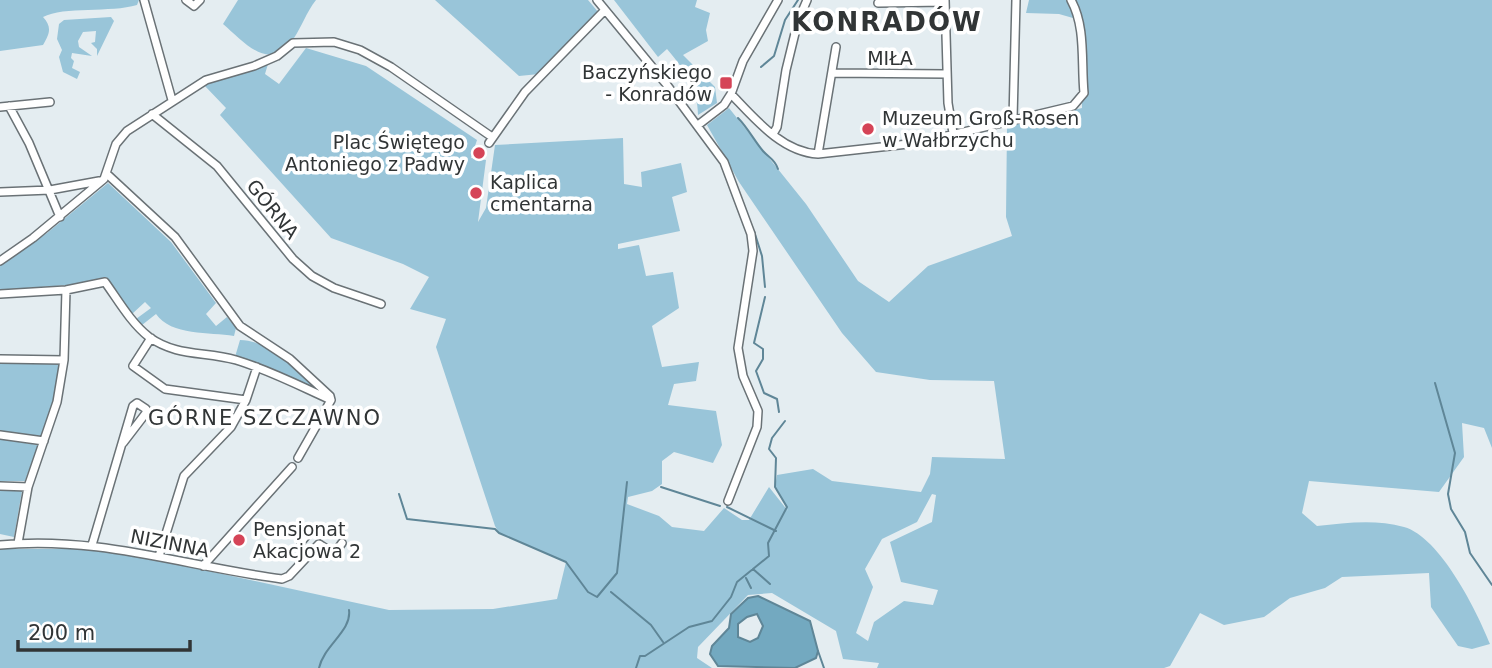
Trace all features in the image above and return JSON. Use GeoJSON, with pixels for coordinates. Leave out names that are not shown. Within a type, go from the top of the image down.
{"type":"FeatureCollection","features":[{"type":"Feature","properties":{"kind":"street"},"geometry":{"type":"LineString","coordinates":[[144,0],[172,100]]}},
{"type":"Feature","properties":{"kind":"street"},"geometry":{"type":"LineString","coordinates":[[186,0],[194,6],[200,0]]}},
{"type":"Feature","properties":{"kind":"street"},"geometry":{"type":"LineString","coordinates":[[597,0],[698,125],[724,162],[751,234],[754,251],[738,348],[743,376],[758,411],[757,427],[728,501]]}},
{"type":"Feature","properties":{"kind":"street"},"geometry":{"type":"LineString","coordinates":[[698,125],[723,105],[731,94],[743,61],[778,0]]}},
{"type":"Feature","properties":{"kind":"street"},"geometry":{"type":"LineString","coordinates":[[773,134],[777,127],[798,21],[807,0]]}},
{"type":"Feature","properties":{"kind":"street"},"geometry":{"type":"LineString","coordinates":[[1013,119],[1016,0]]}},
{"type":"Feature","properties":{"kind":"street"},"geometry":{"type":"LineString","coordinates":[[731,94],[773,134],[795,150],[818,154],[917,143],[1073,106],[1084,93],[1082,26],[1078,11],[1070,0]]}},
{"type":"Feature","properties":{"kind":"street"},"geometry":{"type":"LineString","coordinates":[[878,3],[945,1],[947,74],[953,133]]}},
{"type":"Feature","properties":{"kind":"street"},"geometry":{"type":"LineString","coordinates":[[0,261],[60,217],[108,175],[111,156],[121,137],[172,100],[216,75],[254,66],[277,56],[293,43],[334,42],[378,59],[490,140],[537,79],[604,11]]}},
{"type":"Feature","properties":{"kind":"street"},"geometry":{"type":"LineString","coordinates":[[818,154],[836,47]]}},
{"type":"Feature","properties":{"kind":"street","name":"MIŁA"},"geometry":{"type":"LineString","coordinates":[[832,73],[947,74]]}},
{"type":"Feature","properties":{"kind":"street"},"geometry":{"type":"LineString","coordinates":[[0,107],[50,102]]}},
{"type":"Feature","properties":{"kind":"street"},"geometry":{"type":"LineString","coordinates":[[9,106],[50,190],[60,217]]}},
{"type":"Feature","properties":{"kind":"street","name":"GÓRNA"},"geometry":{"type":"LineString","coordinates":[[152,114],[217,166],[293,259],[312,276],[334,288],[381,304]]}},
{"type":"Feature","properties":{"kind":"street"},"geometry":{"type":"LineString","coordinates":[[108,175],[175,237],[240,326],[290,359],[330,396],[331,400]]}},
{"type":"Feature","properties":{"kind":"street"},"geometry":{"type":"LineString","coordinates":[[0,192],[50,190],[100,181]]}},
{"type":"Feature","properties":{"kind":"street"},"geometry":{"type":"LineString","coordinates":[[0,294],[66,290],[105,282],[140,330],[151,338],[178,352],[232,359],[257,367],[331,400]]}},
{"type":"Feature","properties":{"kind":"street"},"geometry":{"type":"LineString","coordinates":[[18,543],[28,486],[57,402],[64,360],[66,290]]}},
{"type":"Feature","properties":{"kind":"street"},"geometry":{"type":"LineString","coordinates":[[151,338],[133,366],[145,377],[165,389],[246,400]]}},
{"type":"Feature","properties":{"kind":"street"},"geometry":{"type":"LineString","coordinates":[[0,359],[64,360]]}},
{"type":"Feature","properties":{"kind":"street"},"geometry":{"type":"LineString","coordinates":[[159,556],[184,476],[220,441],[246,400],[257,367]]}},
{"type":"Feature","properties":{"kind":"street"},"geometry":{"type":"LineString","coordinates":[[298,458],[331,400]]}},
{"type":"Feature","properties":{"kind":"street"},"geometry":{"type":"LineString","coordinates":[[92,545],[133,406],[137,403],[146,409],[146,413],[123,443]]}},
{"type":"Feature","properties":{"kind":"street"},"geometry":{"type":"LineString","coordinates":[[0,435],[44,442]]}},
{"type":"Feature","properties":{"kind":"street"},"geometry":{"type":"LineString","coordinates":[[203,566],[292,467]]}},
{"type":"Feature","properties":{"kind":"street"},"geometry":{"type":"LineString","coordinates":[[0,486],[28,486]]}},
{"type":"Feature","properties":{"kind":"street"},"geometry":{"type":"LineString","coordinates":[[302,559],[301,542],[307,535]]}},
{"type":"Feature","properties":{"kind":"street","name":"NIZINNA"},"geometry":{"type":"LineString","coordinates":[[0,545],[92,545],[282,579],[289,576],[302,559],[319,544],[334,554],[342,543]]}},
{"type":"Feature","properties":{"kind":"shaded area"},"geometry":{"type":"Polygon","coordinates":[[[0,0],[139,0],[137,5],[126,7],[75,10],[43,17],[49,30],[43,45],[0,51],[0,0]]]}},
{"type":"Feature","properties":{"kind":"shaded area"},"geometry":{"type":"Polygon","coordinates":[[[238,0],[316,0],[285,49],[267,55],[249,46],[223,24],[238,0]]]}},
{"type":"Feature","properties":{"kind":"shaded area"},"geometry":{"type":"Polygon","coordinates":[[[435,0],[588,0],[599,13],[539,74],[519,76],[435,0]]]}},
{"type":"Feature","properties":{"kind":"shaded area"},"geometry":{"type":"Polygon","coordinates":[[[614,0],[697,0],[695,7],[710,13],[706,30],[708,41],[683,55],[715,87],[717,103],[698,115],[693,88],[679,64],[667,49],[658,57],[614,0]]]}},
{"type":"Feature","properties":{"kind":"shaded area"},"geometry":{"type":"Polygon","coordinates":[[[1029,0],[1492,0],[1492,448],[1484,428],[1462,423],[1464,457],[1439,492],[1309,481],[1302,513],[1317,526],[1382,523],[1404,527],[1417,534],[1431,545],[1456,577],[1490,644],[1472,649],[1458,646],[1431,607],[1429,573],[1342,577],[1325,588],[1290,598],[1264,617],[1224,625],[1200,613],[1170,666],[1164,668],[877,668],[879,663],[843,659],[836,631],[772,593],[748,595],[698,647],[697,658],[712,668],[0,668],[0,549],[91,549],[153,559],[389,610],[493,609],[557,599],[566,562],[499,533],[495,526],[436,347],[446,319],[410,309],[429,277],[403,264],[331,238],[220,115],[226,108],[204,85],[208,82],[268,64],[265,74],[279,84],[306,48],[366,66],[477,140],[471,158],[486,160],[478,222],[486,208],[495,145],[623,138],[624,184],[642,187],[641,172],[681,163],[687,192],[672,197],[680,231],[618,244],[618,249],[639,245],[646,276],[673,272],[679,308],[652,326],[662,367],[699,362],[696,381],[674,384],[668,405],[716,411],[722,445],[713,463],[674,452],[662,461],[662,484],[652,491],[628,497],[627,504],[659,516],[672,527],[704,531],[724,508],[742,520],[749,520],[769,487],[788,511],[775,487],[777,475],[813,469],[832,481],[921,492],[930,474],[932,457],[1005,459],[994,381],[930,380],[876,372],[842,333],[739,182],[707,125],[729,108],[806,204],[858,281],[889,302],[928,266],[1012,236],[1006,217],[1007,126],[1082,108],[1080,20],[1059,14],[1026,13],[1029,0]],[[932,494],[917,522],[882,539],[865,569],[873,587],[856,633],[868,641],[874,622],[904,601],[933,605],[938,590],[901,582],[890,542],[932,522],[936,495],[932,494]]]}},
{"type":"Feature","properties":{"kind":"shaded area"},"geometry":{"type":"Polygon","coordinates":[[[111,17],[114,21],[97,56],[97,49],[91,43],[95,42],[96,31],[83,32],[78,41],[79,47],[92,56],[72,53],[72,68],[80,72],[77,79],[63,72],[59,57],[62,50],[57,39],[59,24],[64,20],[111,17]]]}},
{"type":"Feature","properties":{"kind":"shaded area"},"geometry":{"type":"Polygon","coordinates":[[[108,183],[171,242],[216,303],[206,314],[216,326],[227,317],[236,328],[234,336],[181,330],[163,321],[156,314],[142,325],[136,319],[151,308],[145,302],[132,314],[106,277],[69,285],[0,290],[0,265],[47,233],[108,183]]]}},
{"type":"Feature","properties":{"kind":"shaded area"},"geometry":{"type":"Polygon","coordinates":[[[240,340],[276,352],[327,395],[272,369],[235,357],[240,340]]]}},
{"type":"Feature","properties":{"kind":"shaded area"},"geometry":{"type":"Polygon","coordinates":[[[0,362],[58,363],[60,367],[51,415],[39,437],[0,432],[0,362]]]}},
{"type":"Feature","properties":{"kind":"shaded area"},"geometry":{"type":"Polygon","coordinates":[[[0,439],[38,445],[25,481],[0,481],[0,439]]]}},
{"type":"Feature","properties":{"kind":"shaded area"},"geometry":{"type":"Polygon","coordinates":[[[0,491],[22,491],[14,537],[0,534],[0,491]]]}},
{"type":"Feature","properties":{"kind":"shaded area"},"geometry":{"type":"Polygon","coordinates":[[[758,596],[810,621],[818,651],[816,658],[795,668],[718,666],[710,654],[712,646],[729,628],[731,614],[748,598],[758,596]],[[757,614],[747,617],[738,624],[738,637],[750,642],[758,638],[763,626],[757,614]]]}},
{"type":"Feature","properties":{"kind":"waterway"},"geometry":{"type":"LineString","coordinates":[[761,67],[774,56],[785,20],[798,0]]}},
{"type":"Feature","properties":{"kind":"waterway"},"geometry":{"type":"LineString","coordinates":[[738,118],[778,169]]}},
{"type":"Feature","properties":{"kind":"waterway"},"geometry":{"type":"LineString","coordinates":[[754,231],[762,256],[765,287]]}},
{"type":"Feature","properties":{"kind":"waterway"},"geometry":{"type":"LineString","coordinates":[[765,297],[754,343],[763,349],[763,359],[756,371],[764,393],[777,399],[779,412]]}},
{"type":"Feature","properties":{"kind":"waterway"},"geometry":{"type":"LineString","coordinates":[[1435,383],[1455,453],[1448,494],[1451,509],[1465,532],[1470,553],[1492,585]]}},
{"type":"Feature","properties":{"kind":"waterway"},"geometry":{"type":"LineString","coordinates":[[636,668],[640,656],[645,656],[689,627],[712,621],[731,597],[737,582],[769,556],[768,543],[787,507],[775,487],[776,458],[769,449],[772,438],[785,421]]}},
{"type":"Feature","properties":{"kind":"waterway"},"geometry":{"type":"LineString","coordinates":[[399,494],[407,519],[495,529],[566,562],[588,592],[597,597],[617,573],[627,482]]}},
{"type":"Feature","properties":{"kind":"waterway"},"geometry":{"type":"LineString","coordinates":[[661,487],[720,506]]}},
{"type":"Feature","properties":{"kind":"waterway"},"geometry":{"type":"LineString","coordinates":[[727,507],[776,531]]}},
{"type":"Feature","properties":{"kind":"waterway"},"geometry":{"type":"LineString","coordinates":[[753,569],[770,584]]}},
{"type":"Feature","properties":{"kind":"waterway"},"geometry":{"type":"LineString","coordinates":[[746,578],[751,588]]}},
{"type":"Feature","properties":{"kind":"waterway"},"geometry":{"type":"LineString","coordinates":[[611,592],[651,625],[663,642]]}},
{"type":"Feature","properties":{"kind":"waterway"},"geometry":{"type":"LineString","coordinates":[[319,668],[326,652],[346,625],[349,610]]}},
{"type":"Feature","properties":{"kind":"waterway"},"geometry":{"type":"LineString","coordinates":[[818,651],[824,668]]}},
{"type":"Feature","properties":{"kind":"place","name":"Baczyńskiego - Konradów"},"geometry":{"type":"Point","coordinates":[726,83]}},
{"type":"Feature","properties":{"kind":"place","name":"Muzeum Groß-Rosen w Wałbrzychu"},"geometry":{"type":"Point","coordinates":[868,129]}},
{"type":"Feature","properties":{"kind":"place","name":"Plac Świętego Antoniego z Padwy"},"geometry":{"type":"Point","coordinates":[479,153]}},
{"type":"Feature","properties":{"kind":"place","name":"Kaplica cmentarna"},"geometry":{"type":"Point","coordinates":[476,193]}},
{"type":"Feature","properties":{"kind":"place","name":"Pensjonat Akacjowa 2"},"geometry":{"type":"Point","coordinates":[239,540]}},
{"type":"Feature","properties":{"kind":"district","name":"KONRADÓW"},"geometry":{"type":"Point","coordinates":[887,22]}},
{"type":"Feature","properties":{"kind":"district","name":"GÓRNE SZCZAWNO"},"geometry":{"type":"Point","coordinates":[265,418]}}]}
